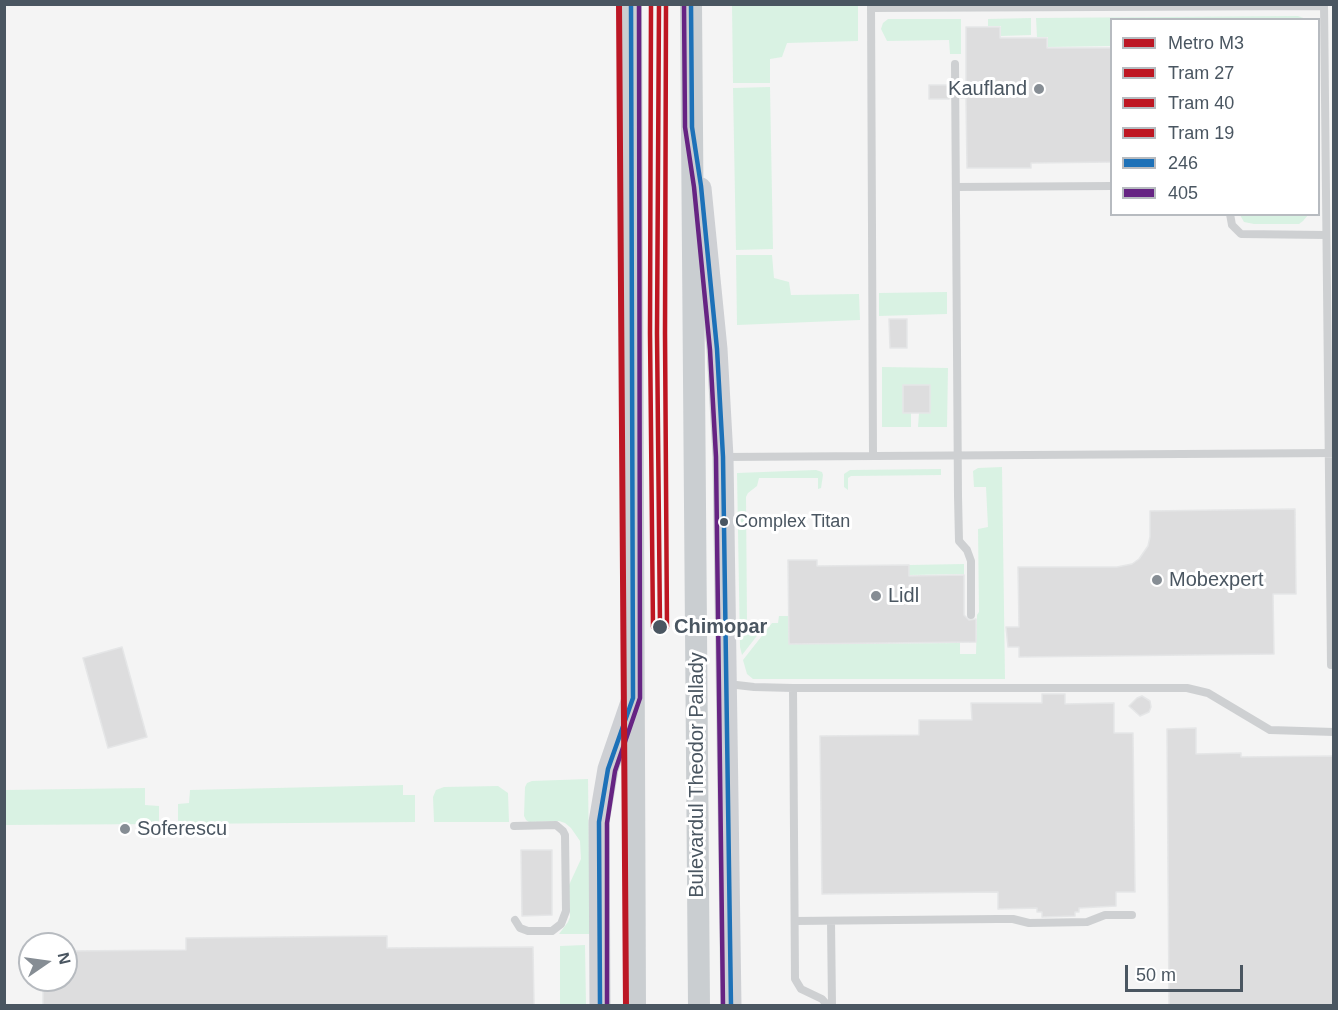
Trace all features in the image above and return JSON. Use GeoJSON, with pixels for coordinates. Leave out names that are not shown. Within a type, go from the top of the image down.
{"type":"FeatureCollection","features":[{"type":"Feature","properties":{"kind":"main road"},"geometry":{"type":"LineString","coordinates":[[631,4],[635,1005]]}},
{"type":"Feature","properties":{"kind":"main road","name":"Bulevardul Theodor Pallady"},"geometry":{"type":"LineString","coordinates":[[691,4],[699,1005]]}},
{"type":"Feature","properties":{"kind":"street"},"geometry":{"type":"LineString","coordinates":[[692,127],[701,186],[716,337],[723,457],[731,1005]]}},
{"type":"Feature","properties":{"kind":"street"},"geometry":{"type":"LineString","coordinates":[[600,1005],[599,822],[608,769],[633,698]]}},
{"type":"Feature","properties":{"kind":"lane"},"geometry":{"type":"LineString","coordinates":[[873,456],[871,6],[1324,5],[1322,71],[1330,453],[1331,665]]}},
{"type":"Feature","properties":{"kind":"lane"},"geometry":{"type":"LineString","coordinates":[[955,64],[959,542],[970,557],[971,615]]}},
{"type":"Feature","properties":{"kind":"lane"},"geometry":{"type":"LineString","coordinates":[[956,187],[1110,186]]}},
{"type":"Feature","properties":{"kind":"lane"},"geometry":{"type":"LineString","coordinates":[[1230,216],[1232,225],[1241,234],[1326,236]]}},
{"type":"Feature","properties":{"kind":"lane"},"geometry":{"type":"LineString","coordinates":[[723,457],[1330,453]]}},
{"type":"Feature","properties":{"kind":"lane"},"geometry":{"type":"LineString","coordinates":[[727,684],[793,688],[1187,688],[1208,693],[1270,730],[1334,732]]}},
{"type":"Feature","properties":{"kind":"lane"},"geometry":{"type":"LineString","coordinates":[[793,688],[795,979],[805,991],[830,1005]]}},
{"type":"Feature","properties":{"kind":"lane"},"geometry":{"type":"LineString","coordinates":[[514,826],[556,825],[563,831],[565,835],[566,911],[561,924],[552,931],[528,931],[520,928],[515,920]]}},
{"type":"Feature","properties":{"kind":"lane"},"geometry":{"type":"LineString","coordinates":[[795,921],[1008,919],[1029,923],[1088,922],[1105,915],[1132,915]]}},
{"type":"Feature","properties":{"kind":"lane"},"geometry":{"type":"LineString","coordinates":[[830,1005],[831,921]]}},
{"type":"Feature","properties":{"kind":"green space"},"geometry":{"type":"Polygon","coordinates":[[[732,5],[858,5],[858,41],[787,43],[782,57],[770,59],[770,83],[733,83],[732,5]]]}},
{"type":"Feature","properties":{"kind":"green space"},"geometry":{"type":"Polygon","coordinates":[[[1298,16],[1303,18],[1110,18],[1110,46],[1048,47],[1048,37],[1037,37],[1036,18],[1298,16]]]}},
{"type":"Feature","properties":{"kind":"green space"},"geometry":{"type":"Polygon","coordinates":[[[1031,18],[1031,35],[1001,36],[1001,26],[988,26],[988,19],[1031,18]]]}},
{"type":"Feature","properties":{"kind":"green space"},"geometry":{"type":"Polygon","coordinates":[[[888,19],[961,19],[961,54],[950,54],[949,40],[887,41],[881,29],[883,23],[888,19]]]}},
{"type":"Feature","properties":{"kind":"green space"},"geometry":{"type":"Polygon","coordinates":[[[770,87],[773,249],[736,250],[733,88],[770,87]]]}},
{"type":"Feature","properties":{"kind":"green space"},"geometry":{"type":"Polygon","coordinates":[[[1241,216],[1307,216],[1299,224],[1244,222],[1241,216]]]}},
{"type":"Feature","properties":{"kind":"green space"},"geometry":{"type":"Polygon","coordinates":[[[736,255],[772,255],[774,278],[789,282],[791,295],[859,294],[860,320],[737,325],[736,255]]]}},
{"type":"Feature","properties":{"kind":"green space"},"geometry":{"type":"Polygon","coordinates":[[[947,292],[947,314],[879,316],[879,293],[947,292]]]}},
{"type":"Feature","properties":{"kind":"green space"},"geometry":{"type":"Polygon","coordinates":[[[882,367],[948,368],[947,427],[918,427],[919,413],[930,412],[930,385],[911,413],[911,427],[882,427],[882,367]]]}},
{"type":"Feature","properties":{"kind":"green space"},"geometry":{"type":"Polygon","coordinates":[[[1002,467],[1005,679],[753,679],[747,674],[743,660],[772,623],[778,623],[779,616],[788,616],[789,644],[960,643],[960,654],[976,654],[979,612],[978,529],[988,527],[986,487],[974,487],[973,471],[978,468],[1002,467]]]}},
{"type":"Feature","properties":{"kind":"green space"},"geometry":{"type":"Polygon","coordinates":[[[941,469],[941,475],[851,476],[848,478],[848,490],[844,487],[844,474],[850,470],[941,469]]]}},
{"type":"Feature","properties":{"kind":"green space"},"geometry":{"type":"Polygon","coordinates":[[[816,470],[822,472],[823,475],[821,488],[818,489],[818,478],[759,478],[757,486],[746,497],[747,623],[767,623],[742,655],[737,473],[816,470]]]}},
{"type":"Feature","properties":{"kind":"green space"},"geometry":{"type":"Polygon","coordinates":[[[964,564],[964,574],[909,575],[909,565],[964,564]]]}},
{"type":"Feature","properties":{"kind":"green space"},"geometry":{"type":"Polygon","coordinates":[[[588,779],[590,934],[559,934],[570,917],[569,885],[581,859],[580,841],[565,823],[526,820],[524,816],[525,787],[532,781],[588,779]]]}},
{"type":"Feature","properties":{"kind":"green space"},"geometry":{"type":"Polygon","coordinates":[[[403,785],[403,795],[415,795],[415,822],[178,824],[178,804],[189,803],[190,790],[403,785]]]}},
{"type":"Feature","properties":{"kind":"green space"},"geometry":{"type":"Polygon","coordinates":[[[498,786],[508,793],[509,822],[434,822],[433,797],[436,790],[444,787],[498,786]]]}},
{"type":"Feature","properties":{"kind":"green space"},"geometry":{"type":"Polygon","coordinates":[[[145,788],[145,805],[159,806],[159,824],[5,825],[5,790],[145,788]]]}},
{"type":"Feature","properties":{"kind":"green space"},"geometry":{"type":"Polygon","coordinates":[[[585,945],[586,1005],[560,1005],[560,946],[585,945]]]}},
{"type":"Feature","properties":{"kind":"building","name":"Kaufland"},"geometry":{"type":"Polygon","coordinates":[[[966,27],[1000,27],[1000,38],[1047,38],[1047,48],[1110,48],[1110,162],[1031,163],[1031,168],[967,168],[966,98],[961,98],[961,85],[966,84],[966,27]]]}},
{"type":"Feature","properties":{"kind":"building"},"geometry":{"type":"Polygon","coordinates":[[[929,85],[949,85],[949,99],[929,99],[929,85]]]}},
{"type":"Feature","properties":{"kind":"building"},"geometry":{"type":"Polygon","coordinates":[[[889,319],[907,319],[907,348],[890,348],[889,319]]]}},
{"type":"Feature","properties":{"kind":"building"},"geometry":{"type":"Polygon","coordinates":[[[903,385],[930,385],[930,413],[903,413],[903,385]]]}},
{"type":"Feature","properties":{"kind":"building","name":"Mobexpert"},"geometry":{"type":"Polygon","coordinates":[[[1295,509],[1296,594],[1273,594],[1274,654],[1019,657],[1019,647],[1008,647],[1006,627],[1019,627],[1018,567],[1117,567],[1132,564],[1139,559],[1148,546],[1150,511],[1295,509]]]}},
{"type":"Feature","properties":{"kind":"building","name":"Lidl"},"geometry":{"type":"Polygon","coordinates":[[[788,560],[817,560],[817,566],[909,565],[909,576],[964,575],[964,615],[969,620],[976,619],[976,642],[789,644],[788,560]]]}},
{"type":"Feature","properties":{"kind":"building"},"geometry":{"type":"Polygon","coordinates":[[[122,647],[147,737],[108,748],[83,658],[122,647]]]}},
{"type":"Feature","properties":{"kind":"building"},"geometry":{"type":"Polygon","coordinates":[[[1042,694],[1065,694],[1065,704],[1114,703],[1114,733],[1133,733],[1135,892],[1116,892],[1116,906],[1079,908],[1075,916],[1042,917],[1042,912],[1037,912],[1037,908],[998,909],[998,892],[822,894],[820,736],[919,735],[919,720],[972,720],[971,703],[1042,703],[1042,694]]]}},
{"type":"Feature","properties":{"kind":"building"},"geometry":{"type":"Polygon","coordinates":[[[1142,696],[1150,701],[1151,707],[1149,712],[1140,716],[1129,706],[1142,696]]]}},
{"type":"Feature","properties":{"kind":"building"},"geometry":{"type":"Polygon","coordinates":[[[1196,728],[1196,754],[1241,753],[1241,757],[1334,756],[1334,1005],[1169,1005],[1167,729],[1196,728]]]}},
{"type":"Feature","properties":{"kind":"building"},"geometry":{"type":"Polygon","coordinates":[[[521,850],[552,850],[552,915],[522,916],[521,850]]]}},
{"type":"Feature","properties":{"kind":"building"},"geometry":{"type":"Polygon","coordinates":[[[387,936],[387,948],[533,947],[534,1005],[43,1005],[43,992],[78,992],[78,951],[186,950],[186,938],[387,936]]]}},
{"type":"Feature","properties":{"kind":"metro line","name":"M3"},"geometry":{"type":"LineString","coordinates":[[619,4],[626,1006]]}},
{"type":"Feature","properties":{"kind":"tram line","name":"40"},"geometry":{"type":"LineString","coordinates":[[651,4],[650,333],[653,627]]}},
{"type":"Feature","properties":{"kind":"tram line","name":"27"},"geometry":{"type":"LineString","coordinates":[[659,4],[657,333],[660,627]]}},
{"type":"Feature","properties":{"kind":"tram line","name":"19"},"geometry":{"type":"LineString","coordinates":[[666,4],[667,627]]}},
{"type":"Feature","properties":{"kind":"transit line","name":"246"},"geometry":{"type":"LineString","coordinates":[[600,1006],[599,822],[608,769],[633,698],[631,4]]}},
{"type":"Feature","properties":{"kind":"transit line","name":"405"},"geometry":{"type":"LineString","coordinates":[[607,1006],[607,823],[615,771],[640,698],[639,4]]}},
{"type":"Feature","properties":{"kind":"transit line","name":"405"},"geometry":{"type":"LineString","coordinates":[[684,4],[685,127],[694,187],[710,350],[716,457],[723,1006]]}},
{"type":"Feature","properties":{"kind":"transit line","name":"246"},"geometry":{"type":"LineString","coordinates":[[691,4],[692,127],[701,186],[717,349],[723,457],[731,1006]]}},
{"type":"Feature","properties":{"kind":"place","name":"Kaufland"},"geometry":{"type":"Point","coordinates":[1039,89]}},
{"type":"Feature","properties":{"kind":"place","name":"Complex Titan"},"geometry":{"type":"Point","coordinates":[724,522]}},
{"type":"Feature","properties":{"kind":"place","name":"Mobexpert"},"geometry":{"type":"Point","coordinates":[1157,580]}},
{"type":"Feature","properties":{"kind":"place","name":"Lidl"},"geometry":{"type":"Point","coordinates":[876,596]}},
{"type":"Feature","properties":{"kind":"place","name":"Chimopar"},"geometry":{"type":"Point","coordinates":[660,627]}},
{"type":"Feature","properties":{"kind":"place","name":"Soferescu"},"geometry":{"type":"Point","coordinates":[125,829]}}]}
